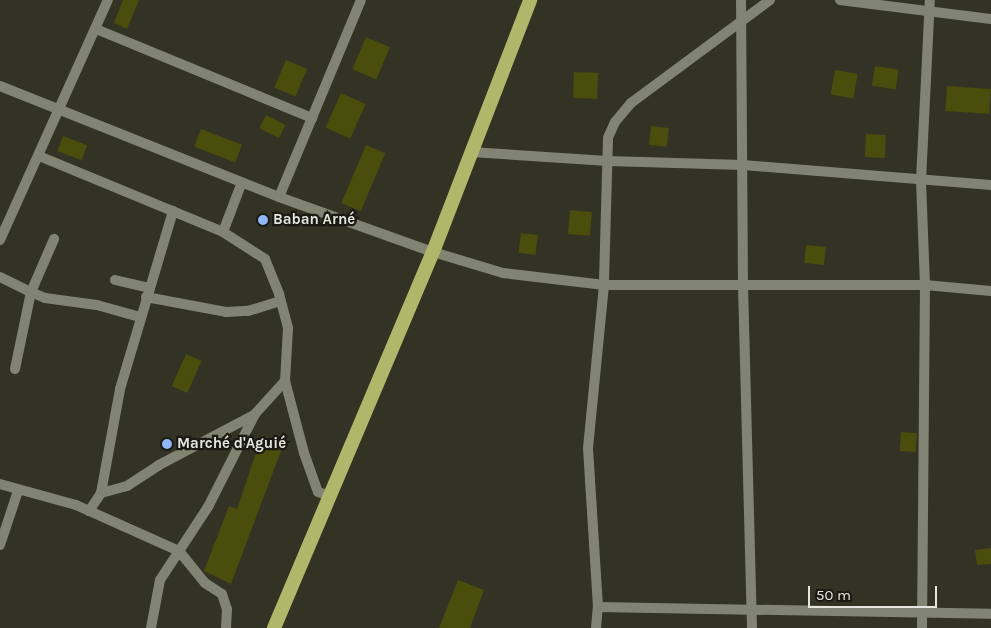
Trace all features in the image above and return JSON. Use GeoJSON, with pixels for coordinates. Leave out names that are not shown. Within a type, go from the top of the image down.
{"type":"FeatureCollection","features":[{"type":"Feature","properties":{"kind":"highway"},"geometry":{"type":"LineString","coordinates":[[274,628],[432,252],[530,0]]}},
{"type":"Feature","properties":{"kind":"street"},"geometry":{"type":"LineString","coordinates":[[0,240],[60,111],[108,0]]}},
{"type":"Feature","properties":{"kind":"street"},"geometry":{"type":"LineString","coordinates":[[279,197],[361,0]]}},
{"type":"Feature","properties":{"kind":"street"},"geometry":{"type":"LineString","coordinates":[[741,0],[743,285],[750,611],[752,628]]}},
{"type":"Feature","properties":{"kind":"street"},"geometry":{"type":"LineString","coordinates":[[596,628],[598,607],[588,448],[604,285],[608,138],[615,122],[631,103],[770,0]]}},
{"type":"Feature","properties":{"kind":"street"},"geometry":{"type":"LineString","coordinates":[[840,0],[929,13],[991,19]]}},
{"type":"Feature","properties":{"kind":"street"},"geometry":{"type":"LineString","coordinates":[[922,628],[926,286],[921,181],[930,0]]}},
{"type":"Feature","properties":{"kind":"street"},"geometry":{"type":"LineString","coordinates":[[96,29],[312,118]]}},
{"type":"Feature","properties":{"kind":"street"},"geometry":{"type":"LineString","coordinates":[[0,86],[279,197],[432,252],[503,273],[604,285],[926,286],[991,291]]}},
{"type":"Feature","properties":{"kind":"street"},"geometry":{"type":"LineString","coordinates":[[471,152],[608,161],[743,165],[921,181],[991,185]]}},
{"type":"Feature","properties":{"kind":"street"},"geometry":{"type":"LineString","coordinates":[[39,156],[223,232],[265,259],[281,301],[288,328],[285,381],[318,492],[330,496]]}},
{"type":"Feature","properties":{"kind":"street"},"geometry":{"type":"LineString","coordinates":[[223,232],[242,182]]}},
{"type":"Feature","properties":{"kind":"street"},"geometry":{"type":"LineString","coordinates":[[89,511],[101,493],[120,389],[147,293],[173,211]]}},
{"type":"Feature","properties":{"kind":"street"},"geometry":{"type":"LineString","coordinates":[[15,369],[31,292],[54,240]]}},
{"type":"Feature","properties":{"kind":"street"},"geometry":{"type":"LineString","coordinates":[[0,277],[45,298],[97,305],[140,317]]}},
{"type":"Feature","properties":{"kind":"street"},"geometry":{"type":"LineString","coordinates":[[115,280],[147,293],[226,312],[248,311],[281,301]]}},
{"type":"Feature","properties":{"kind":"street"},"geometry":{"type":"LineString","coordinates":[[151,628],[160,580],[208,507],[255,414],[285,381]]}},
{"type":"Feature","properties":{"kind":"street"},"geometry":{"type":"LineString","coordinates":[[101,493],[127,486],[159,465],[255,414]]}},
{"type":"Feature","properties":{"kind":"street"},"geometry":{"type":"LineString","coordinates":[[0,484],[89,511],[179,551],[205,583],[222,594],[227,609],[226,628]]}},
{"type":"Feature","properties":{"kind":"street"},"geometry":{"type":"LineString","coordinates":[[0,545],[18,491]]}},
{"type":"Feature","properties":{"kind":"street"},"geometry":{"type":"LineString","coordinates":[[598,607],[750,611],[922,610],[991,614]]}},
{"type":"Feature","properties":{"kind":"building"},"geometry":{"type":"Polygon","coordinates":[[[123,0],[139,0],[127,29],[114,23],[123,0]]]}},
{"type":"Feature","properties":{"kind":"building"},"geometry":{"type":"Polygon","coordinates":[[[366,37],[390,47],[376,79],[352,69],[366,37]]]}},
{"type":"Feature","properties":{"kind":"building"},"geometry":{"type":"Polygon","coordinates":[[[286,60],[307,69],[295,97],[274,88],[286,60]]]}},
{"type":"Feature","properties":{"kind":"building"},"geometry":{"type":"Polygon","coordinates":[[[875,66],[899,70],[896,90],[872,86],[875,66]]]}},
{"type":"Feature","properties":{"kind":"building"},"geometry":{"type":"Polygon","coordinates":[[[835,70],[858,74],[853,99],[831,95],[835,70]]]}},
{"type":"Feature","properties":{"kind":"building"},"geometry":{"type":"Polygon","coordinates":[[[574,72],[598,73],[597,99],[573,98],[574,72]]]}},
{"type":"Feature","properties":{"kind":"building"},"geometry":{"type":"Polygon","coordinates":[[[947,86],[991,89],[989,114],[945,111],[947,86]]]}},
{"type":"Feature","properties":{"kind":"building"},"geometry":{"type":"Polygon","coordinates":[[[341,93],[366,104],[350,139],[326,128],[341,93]]]}},
{"type":"Feature","properties":{"kind":"building"},"geometry":{"type":"Polygon","coordinates":[[[266,115],[286,125],[279,138],[259,128],[266,115]]]}},
{"type":"Feature","properties":{"kind":"building"},"geometry":{"type":"Polygon","coordinates":[[[651,126],[669,128],[667,147],[649,145],[651,126]]]}},
{"type":"Feature","properties":{"kind":"building"},"geometry":{"type":"Polygon","coordinates":[[[201,129],[242,145],[235,163],[194,147],[201,129]]]}},
{"type":"Feature","properties":{"kind":"building"},"geometry":{"type":"Polygon","coordinates":[[[866,134],[886,135],[885,158],[865,157],[866,134]]]}},
{"type":"Feature","properties":{"kind":"building"},"geometry":{"type":"Polygon","coordinates":[[[63,136],[87,145],[82,160],[57,151],[63,136]]]}},
{"type":"Feature","properties":{"kind":"building"},"geometry":{"type":"Polygon","coordinates":[[[366,145],[385,153],[361,211],[341,203],[366,145]]]}},
{"type":"Feature","properties":{"kind":"building"},"geometry":{"type":"Polygon","coordinates":[[[570,210],[592,212],[590,236],[568,234],[570,210]]]}},
{"type":"Feature","properties":{"kind":"building"},"geometry":{"type":"Polygon","coordinates":[[[521,233],[538,235],[535,255],[519,253],[521,233]]]}},
{"type":"Feature","properties":{"kind":"building"},"geometry":{"type":"Polygon","coordinates":[[[806,245],[826,247],[824,265],[804,263],[806,245]]]}},
{"type":"Feature","properties":{"kind":"building"},"geometry":{"type":"Polygon","coordinates":[[[186,354],[202,361],[187,393],[172,386],[186,354]]]}},
{"type":"Feature","properties":{"kind":"building"},"geometry":{"type":"Polygon","coordinates":[[[901,432],[917,433],[916,452],[900,451],[901,432]]]}},
{"type":"Feature","properties":{"kind":"building"},"geometry":{"type":"Polygon","coordinates":[[[262,435],[284,443],[231,584],[204,571],[229,506],[237,509],[262,435]]]}},
{"type":"Feature","properties":{"kind":"building"},"geometry":{"type":"Polygon","coordinates":[[[991,548],[991,564],[977,565],[975,550],[991,548]]]}},
{"type":"Feature","properties":{"kind":"building"},"geometry":{"type":"Polygon","coordinates":[[[458,580],[484,590],[470,628],[439,628],[458,580]]]}},
{"type":"Feature","properties":{"kind":"place","name":"Baban Arné"},"geometry":{"type":"Point","coordinates":[263,220]}},
{"type":"Feature","properties":{"kind":"place","name":"Marché d'Aguié"},"geometry":{"type":"Point","coordinates":[167,444]}}]}
